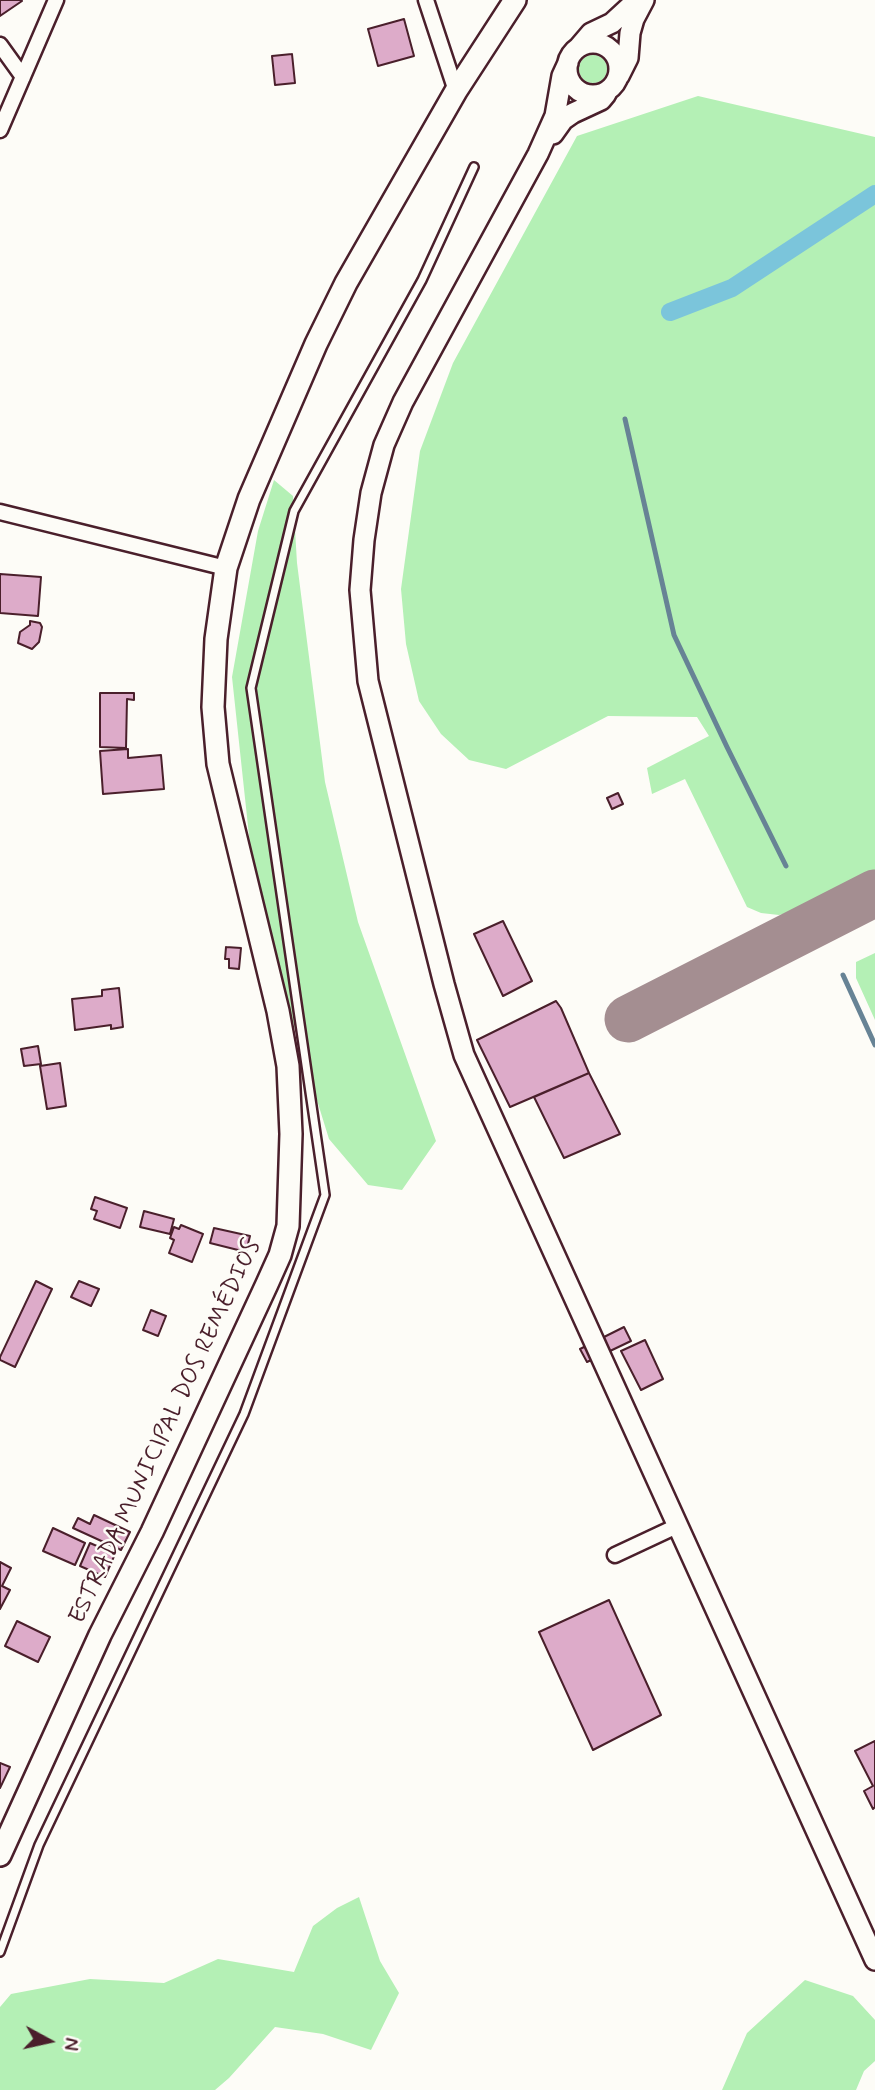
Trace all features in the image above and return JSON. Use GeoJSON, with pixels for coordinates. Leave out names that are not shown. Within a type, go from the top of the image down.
{"type":"FeatureCollection","features":[{"type":"Feature","properties":{"kind":"main road","name":"ESTRADA MUNICIPAL DOS REMÉDIOS"},"geometry":{"type":"LineString","coordinates":[[0,1855],[100,1635],[152,1532],[267,1284],[280,1255],[288,1226],[291,1134],[288,1066],[278,1011],[218,764],[214,694],[216,639],[226,568],[249,499],[316,344],[352,271],[456,91],[515,0]]}},
{"type":"Feature","properties":{"kind":"street"},"geometry":{"type":"LineString","coordinates":[[0,130],[56,0]]}},
{"type":"Feature","properties":{"kind":"street"},"geometry":{"type":"LineString","coordinates":[[426,0],[456,91]]}},
{"type":"Feature","properties":{"kind":"street"},"geometry":{"type":"LineString","coordinates":[[637,0],[612,23],[591,33],[573,56],[562,76],[555,116],[538,154],[403,402],[384,445],[364,540],[360,590],[368,681],[380,737],[464,1055],[875,1960]]}},
{"type":"Feature","properties":{"kind":"street"},"geometry":{"type":"LineString","coordinates":[[538,154],[563,120],[601,100],[615,84],[628,58],[630,33],[644,0]]}},
{"type":"Feature","properties":{"kind":"street"},"geometry":{"type":"LineString","coordinates":[[593,43],[610,48],[619,63],[615,84],[606,92],[597,95],[581,92],[570,80],[567,71],[573,56],[585,44],[593,43]]}},
{"type":"Feature","properties":{"kind":"street"},"geometry":{"type":"LineString","coordinates":[[0,45],[23,77]]}},
{"type":"Feature","properties":{"kind":"street"},"geometry":{"type":"LineString","coordinates":[[0,512],[226,568]]}},
{"type":"Feature","properties":{"kind":"street"},"geometry":{"type":"LineString","coordinates":[[615,1555],[677,1526]]}},
{"type":"Feature","properties":{"kind":"lane"},"geometry":{"type":"LineString","coordinates":[[0,1952],[38,1845],[244,1415],[324,1195],[251,688],[294,511],[422,280],[474,167]]}},
{"type":"Feature","properties":{"kind":"green space"},"geometry":{"type":"Polygon","coordinates":[[[593,55],[603,59],[607,69],[603,79],[593,83],[583,79],[579,69],[583,59],[593,55]]]}},
{"type":"Feature","properties":{"kind":"green space"},"geometry":{"type":"Polygon","coordinates":[[[698,96],[875,137],[875,871],[795,911],[779,915],[761,913],[747,907],[685,779],[652,794],[647,768],[709,736],[697,717],[608,716],[506,769],[469,760],[441,734],[419,701],[406,644],[401,589],[420,451],[453,363],[577,136],[698,96]]]}},
{"type":"Feature","properties":{"kind":"green space"},"geometry":{"type":"Polygon","coordinates":[[[274,480],[293,496],[297,563],[325,782],[358,922],[436,1141],[402,1190],[368,1185],[329,1139],[294,1026],[251,854],[232,677],[258,531],[274,480]]]}},
{"type":"Feature","properties":{"kind":"green space"},"geometry":{"type":"Polygon","coordinates":[[[875,953],[875,1020],[856,978],[856,962],[875,953]]]}},
{"type":"Feature","properties":{"kind":"green space"},"geometry":{"type":"Polygon","coordinates":[[[359,1897],[380,1961],[399,1993],[371,2050],[323,2034],[275,2027],[215,2090],[0,2090],[0,2007],[11,1994],[90,1979],[164,1983],[218,1959],[294,1972],[313,1926],[337,1908],[359,1897]]]}},
{"type":"Feature","properties":{"kind":"green space"},"geometry":{"type":"Polygon","coordinates":[[[805,1980],[853,1996],[875,2020],[875,2061],[864,2071],[856,2090],[722,2090],[747,2033],[805,1980]]]}},
{"type":"Feature","properties":{"kind":"building"},"geometry":{"type":"Polygon","coordinates":[[[0,0],[21,0],[22,1],[0,16],[0,0]]]}},
{"type":"Feature","properties":{"kind":"building"},"geometry":{"type":"Polygon","coordinates":[[[404,19],[414,56],[378,66],[368,29],[404,19]]]}},
{"type":"Feature","properties":{"kind":"building"},"geometry":{"type":"Polygon","coordinates":[[[292,54],[295,83],[275,85],[272,56],[292,54]]]}},
{"type":"Feature","properties":{"kind":"building"},"geometry":{"type":"Polygon","coordinates":[[[0,574],[41,577],[38,616],[0,613],[0,574]]]}},
{"type":"Feature","properties":{"kind":"building"},"geometry":{"type":"Polygon","coordinates":[[[30,621],[40,623],[42,627],[39,642],[32,649],[18,643],[20,632],[30,625],[30,621]]]}},
{"type":"Feature","properties":{"kind":"building"},"geometry":{"type":"Polygon","coordinates":[[[100,693],[134,693],[134,700],[127,699],[126,748],[100,747],[100,693]]]}},
{"type":"Feature","properties":{"kind":"building"},"geometry":{"type":"Polygon","coordinates":[[[128,749],[128,758],[161,755],[164,789],[103,794],[100,751],[128,749]]]}},
{"type":"Feature","properties":{"kind":"building"},"geometry":{"type":"Polygon","coordinates":[[[618,793],[623,804],[612,809],[607,798],[618,793]]]}},
{"type":"Feature","properties":{"kind":"building"},"geometry":{"type":"Polygon","coordinates":[[[503,921],[532,981],[503,996],[474,934],[503,921]]]}},
{"type":"Feature","properties":{"kind":"building"},"geometry":{"type":"Polygon","coordinates":[[[226,947],[241,948],[239,969],[229,968],[229,959],[225,959],[226,947]]]}},
{"type":"Feature","properties":{"kind":"building"},"geometry":{"type":"Polygon","coordinates":[[[119,988],[123,1027],[111,1029],[111,1025],[75,1030],[72,999],[102,996],[102,990],[119,988]]]}},
{"type":"Feature","properties":{"kind":"building"},"geometry":{"type":"Polygon","coordinates":[[[556,1001],[589,1073],[510,1107],[477,1040],[556,1001]]]}},
{"type":"Feature","properties":{"kind":"building"},"geometry":{"type":"Polygon","coordinates":[[[38,1046],[41,1064],[24,1066],[21,1049],[38,1046]]]}},
{"type":"Feature","properties":{"kind":"building"},"geometry":{"type":"Polygon","coordinates":[[[60,1063],[66,1106],[47,1109],[40,1066],[60,1063]]]}},
{"type":"Feature","properties":{"kind":"building"},"geometry":{"type":"Polygon","coordinates":[[[589,1073],[620,1134],[564,1158],[534,1097],[589,1073]]]}},
{"type":"Feature","properties":{"kind":"building"},"geometry":{"type":"Polygon","coordinates":[[[95,1197],[127,1208],[120,1228],[94,1219],[97,1211],[91,1209],[95,1197]]]}},
{"type":"Feature","properties":{"kind":"building"},"geometry":{"type":"Polygon","coordinates":[[[144,1211],[174,1219],[170,1234],[140,1227],[144,1211]]]}},
{"type":"Feature","properties":{"kind":"building"},"geometry":{"type":"Polygon","coordinates":[[[181,1225],[203,1234],[192,1262],[169,1253],[174,1240],[170,1238],[174,1227],[179,1229],[181,1225]]]}},
{"type":"Feature","properties":{"kind":"building"},"geometry":{"type":"Polygon","coordinates":[[[214,1228],[250,1236],[246,1252],[210,1243],[214,1228]]]}},
{"type":"Feature","properties":{"kind":"building"},"geometry":{"type":"Polygon","coordinates":[[[36,1281],[52,1289],[15,1367],[0,1360],[0,1357],[36,1281]]]}},
{"type":"Feature","properties":{"kind":"building"},"geometry":{"type":"Polygon","coordinates":[[[79,1281],[99,1289],[91,1306],[71,1297],[79,1281]]]}},
{"type":"Feature","properties":{"kind":"building"},"geometry":{"type":"Polygon","coordinates":[[[151,1310],[166,1316],[158,1336],[143,1330],[151,1310]]]}},
{"type":"Feature","properties":{"kind":"building"},"geometry":{"type":"Polygon","coordinates":[[[624,1327],[631,1341],[587,1362],[580,1349],[624,1327]]]}},
{"type":"Feature","properties":{"kind":"building"},"geometry":{"type":"Polygon","coordinates":[[[645,1340],[663,1379],[641,1390],[621,1351],[645,1340]]]}},
{"type":"Feature","properties":{"kind":"building"},"geometry":{"type":"Polygon","coordinates":[[[94,1515],[130,1532],[121,1550],[73,1528],[78,1518],[90,1524],[94,1515]]]}},
{"type":"Feature","properties":{"kind":"building"},"geometry":{"type":"Polygon","coordinates":[[[53,1528],[85,1543],[75,1565],[43,1551],[53,1528]]]}},
{"type":"Feature","properties":{"kind":"building"},"geometry":{"type":"Polygon","coordinates":[[[90,1543],[115,1554],[105,1577],[80,1566],[90,1543]]]}},
{"type":"Feature","properties":{"kind":"building"},"geometry":{"type":"Polygon","coordinates":[[[0,1562],[11,1568],[2,1586],[10,1590],[0,1609],[0,1562]]]}},
{"type":"Feature","properties":{"kind":"building"},"geometry":{"type":"Polygon","coordinates":[[[609,1600],[661,1715],[593,1750],[539,1632],[609,1600]]]}},
{"type":"Feature","properties":{"kind":"building"},"geometry":{"type":"Polygon","coordinates":[[[17,1621],[50,1637],[38,1662],[5,1646],[17,1621]]]}},
{"type":"Feature","properties":{"kind":"building"},"geometry":{"type":"Polygon","coordinates":[[[875,1741],[873,1809],[864,1791],[873,1786],[855,1751],[875,1741]]]}},
{"type":"Feature","properties":{"kind":"building"},"geometry":{"type":"Polygon","coordinates":[[[0,1763],[10,1767],[0,1788],[0,1763]]]}},
{"type":"Feature","properties":{"kind":"waterway"},"geometry":{"type":"LineString","coordinates":[[670,312],[732,288],[875,194]]}},
{"type":"Feature","properties":{"kind":"waterway"},"geometry":{"type":"LineString","coordinates":[[625,419],[674,635],[786,866]]}},
{"type":"Feature","properties":{"kind":"waterway"},"geometry":{"type":"LineString","coordinates":[[843,975],[875,1045]]}},
{"type":"Feature","properties":{"kind":"taxiway"},"geometry":{"type":"LineString","coordinates":[[628,1019],[875,893]]}}]}
